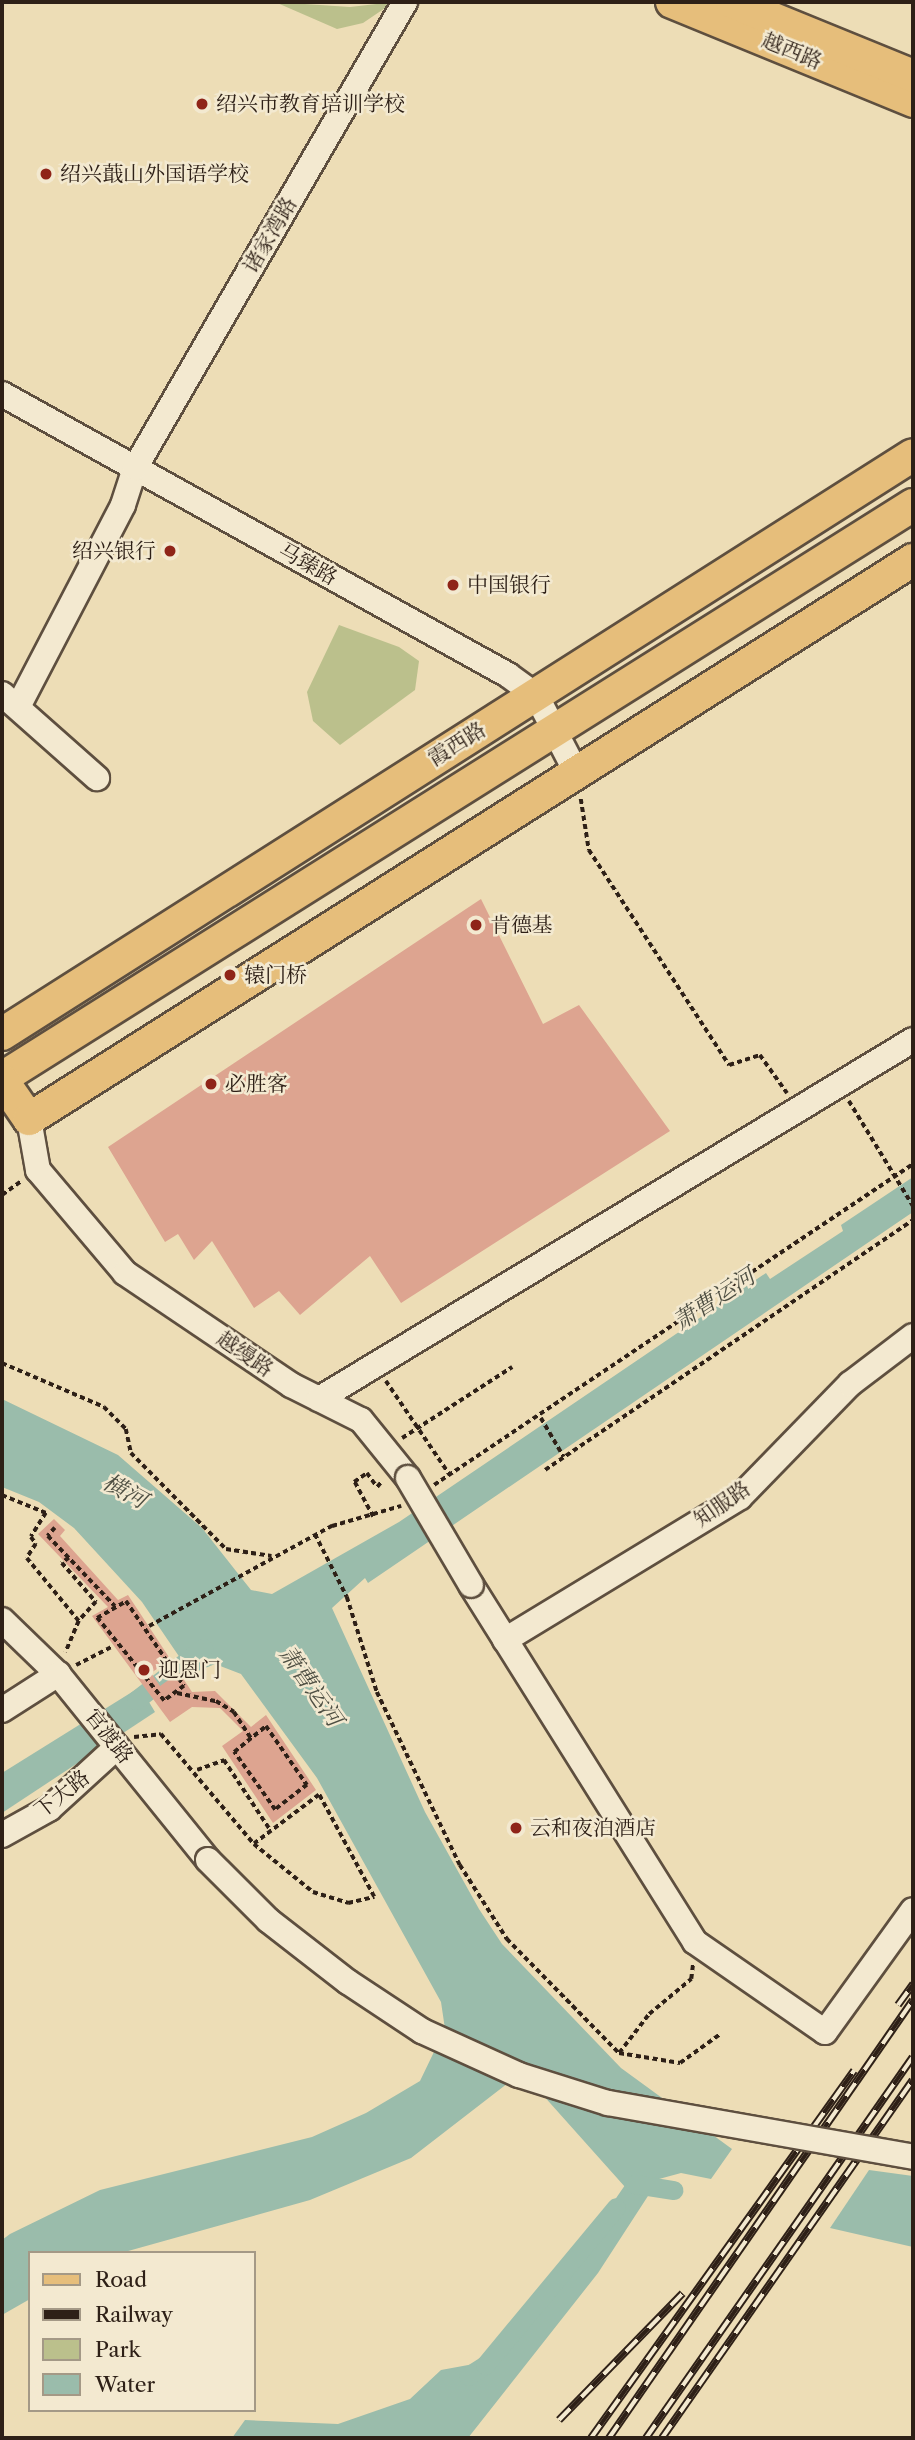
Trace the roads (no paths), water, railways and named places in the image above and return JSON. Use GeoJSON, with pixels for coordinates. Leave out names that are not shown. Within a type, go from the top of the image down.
{"type":"FeatureCollection","features":[{"type":"Feature","properties":{"kind":"main road","name":"越西路"},"geometry":{"type":"LineString","coordinates":[[671,2],[913,101]]}},
{"type":"Feature","properties":{"kind":"main road","name":"越西路"},"geometry":{"type":"LineString","coordinates":[[732,2],[913,76]]}},
{"type":"Feature","properties":{"kind":"main road","name":"霞西路"},"geometry":{"type":"LineString","coordinates":[[2,1034],[913,455]]}},
{"type":"Feature","properties":{"kind":"main road","name":"霞西路"},"geometry":{"type":"LineString","coordinates":[[2,1079],[913,505]]}},
{"type":"Feature","properties":{"kind":"main road"},"geometry":{"type":"LineString","coordinates":[[2,1079],[29,1119],[913,560]]}},
{"type":"Feature","properties":{"kind":"street","name":"诸家湾路"},"geometry":{"type":"LineString","coordinates":[[10,700],[123,505],[135,468],[405,2]]}},
{"type":"Feature","properties":{"kind":"street","name":"马臻路"},"geometry":{"type":"LineString","coordinates":[[2,394],[536,695],[558,730],[576,772]]}},
{"type":"Feature","properties":{"kind":"street"},"geometry":{"type":"LineString","coordinates":[[10,700],[97,778]]}},
{"type":"Feature","properties":{"kind":"street"},"geometry":{"type":"LineString","coordinates":[[319,1399],[913,1040]]}},
{"type":"Feature","properties":{"kind":"street","name":"越缦路"},"geometry":{"type":"LineString","coordinates":[[29,1119],[37,1170],[125,1273],[319,1399],[361,1420],[415,1489],[471,1585],[695,1942],[825,2032],[913,1910]]}},
{"type":"Feature","properties":{"kind":"street","name":"知服路"},"geometry":{"type":"LineString","coordinates":[[505,1640],[740,1497],[850,1384],[913,1336]]}},
{"type":"Feature","properties":{"kind":"street","name":"官渡路"},"geometry":{"type":"LineString","coordinates":[[2,1620],[58,1674],[208,1860],[268,1920],[348,1982],[422,2031],[519,2075],[608,2103],[913,2157]]}},
{"type":"Feature","properties":{"kind":"street"},"geometry":{"type":"LineString","coordinates":[[2,1710],[58,1674]]}},
{"type":"Feature","properties":{"kind":"street","name":"下大路"},"geometry":{"type":"LineString","coordinates":[[2,1835],[49,1808],[117,1747]]}},
{"type":"Feature","properties":{"kind":"water"},"geometry":{"type":"Polygon","coordinates":[[[913,1177],[913,1212],[368,1583],[365,1578],[332,1608],[425,1812],[479,1909],[502,1944],[621,2068],[732,2149],[711,2179],[681,2173],[659,2179],[598,2273],[468,2438],[232,2438],[245,2420],[338,2424],[410,2399],[441,2370],[490,2361],[527,2327],[632,2175],[548,2077],[526,2069],[411,2158],[310,2200],[128,2251],[28,2251],[28,2300],[2,2315],[2,2240],[10,2234],[100,2190],[312,2137],[366,2113],[420,2081],[445,2029],[441,2002],[317,1778],[241,1674],[215,1664],[191,1674],[142,1602],[74,1528],[39,1502],[2,1487],[2,1399],[118,1455],[202,1528],[251,1590],[272,1594],[399,1522],[766,1273],[770,1279],[843,1231],[841,1225],[913,1177]]]}},
{"type":"Feature","properties":{"kind":"water"},"geometry":{"type":"Polygon","coordinates":[[[140,1687],[155,1712],[2,1813],[2,1773],[140,1687]]]}},
{"type":"Feature","properties":{"kind":"water"},"geometry":{"type":"Polygon","coordinates":[[[869,2170],[913,2176],[913,2247],[830,2228],[869,2170]]]}},
{"type":"Feature","properties":{"kind":"waterway"},"geometry":{"type":"LineString","coordinates":[[136,1700],[203,1648]]}},
{"type":"Feature","properties":{"kind":"waterway"},"geometry":{"type":"LineString","coordinates":[[543,2081],[635,2184],[674,2190]]}},
{"type":"Feature","properties":{"kind":"waterway"},"geometry":{"type":"LineString","coordinates":[[468,2376],[485,2365],[616,2207]]}},
{"type":"Feature","properties":{"kind":"railway"},"geometry":{"type":"LineString","coordinates":[[898,2005],[913,1984]]}},
{"type":"Feature","properties":{"kind":"railway"},"geometry":{"type":"LineString","coordinates":[[609,2438],[913,2000]]}},
{"type":"Feature","properties":{"kind":"railway"},"geometry":{"type":"LineString","coordinates":[[646,2438],[913,2057]]}},
{"type":"Feature","properties":{"kind":"railway"},"geometry":{"type":"LineString","coordinates":[[591,2438],[854,2071]]}},
{"type":"Feature","properties":{"kind":"railway"},"geometry":{"type":"LineString","coordinates":[[662,2438],[913,2080]]}},
{"type":"Feature","properties":{"kind":"railway"},"geometry":{"type":"LineString","coordinates":[[559,2420],[683,2293]]}},
{"type":"Feature","properties":{"kind":"place","name":"绍兴市教育培训学校"},"geometry":{"type":"Point","coordinates":[202,104]}},
{"type":"Feature","properties":{"kind":"place","name":"绍兴蕺山外国语学校"},"geometry":{"type":"Point","coordinates":[46,174]}},
{"type":"Feature","properties":{"kind":"place","name":"绍兴银行"},"geometry":{"type":"Point","coordinates":[170,551]}},
{"type":"Feature","properties":{"kind":"place","name":"中国银行"},"geometry":{"type":"Point","coordinates":[453,585]}},
{"type":"Feature","properties":{"kind":"place","name":"肯德基"},"geometry":{"type":"Point","coordinates":[476,925]}},
{"type":"Feature","properties":{"kind":"place","name":"辕门桥"},"geometry":{"type":"Point","coordinates":[230,975]}},
{"type":"Feature","properties":{"kind":"place","name":"必胜客"},"geometry":{"type":"Point","coordinates":[211,1084]}},
{"type":"Feature","properties":{"kind":"place","name":"迎恩门"},"geometry":{"type":"Point","coordinates":[144,1670]}},
{"type":"Feature","properties":{"kind":"place","name":"云和夜泊酒店"},"geometry":{"type":"Point","coordinates":[516,1828]}},
{"type":"Feature","properties":{"kind":"water label","name":"萧曹运河"},"geometry":{"type":"Point","coordinates":[714,1299]}},
{"type":"Feature","properties":{"kind":"water label","name":"横河"},"geometry":{"type":"Point","coordinates":[125,1491]}},
{"type":"Feature","properties":{"kind":"water label","name":"萧曹运河"},"geometry":{"type":"Point","coordinates":[311,1686]}}]}
